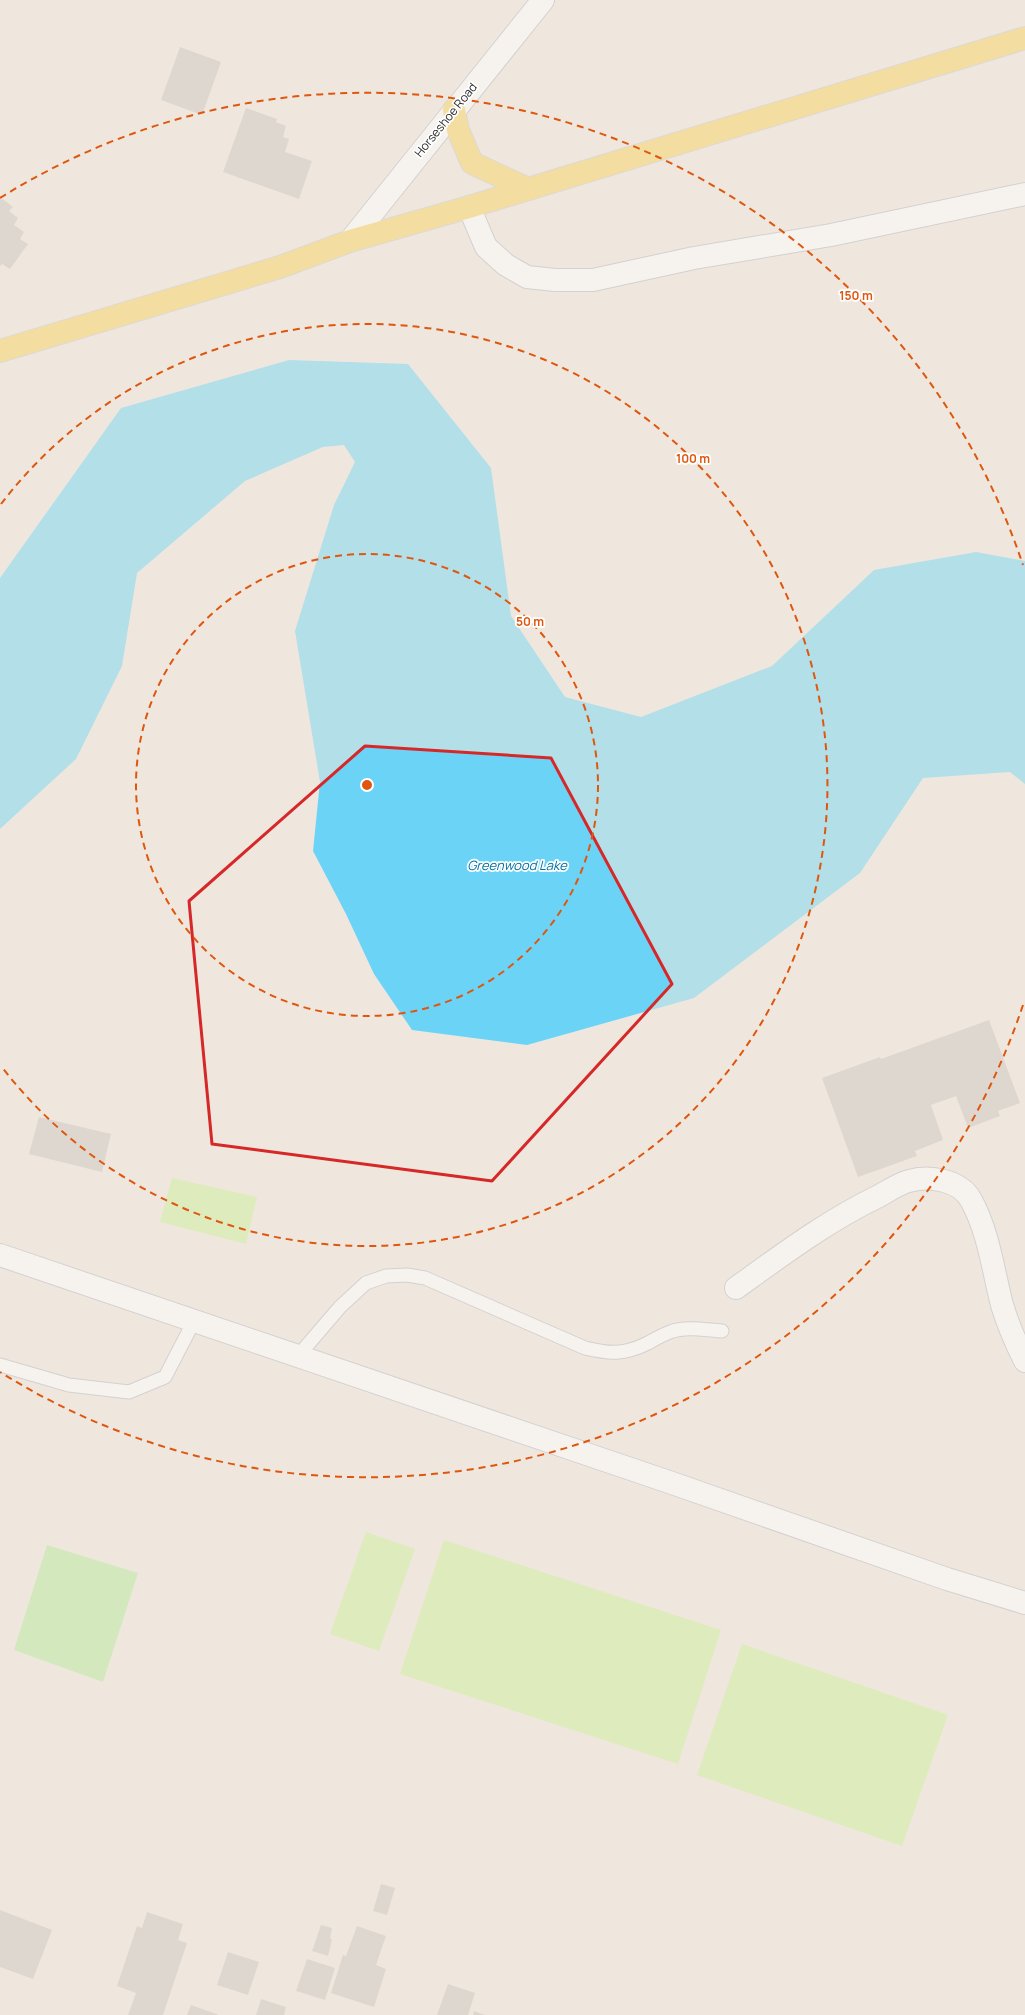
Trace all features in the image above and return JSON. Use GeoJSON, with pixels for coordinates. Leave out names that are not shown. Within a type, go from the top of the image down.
{"type":"FeatureCollection","features":[{"type":"Feature","properties":{"kind":"main road"},"geometry":{"type":"LineString","coordinates":[[0,351],[280,267],[350,241],[469,207],[1025,38]]}},
{"type":"Feature","properties":{"kind":"main road"},"geometry":{"type":"LineString","coordinates":[[454,110],[458,130],[472,163],[528,189]]}},
{"type":"Feature","properties":{"kind":"street","name":"Horseshoe Road"},"geometry":{"type":"LineString","coordinates":[[350,241],[542,0]]}},
{"type":"Feature","properties":{"kind":"street"},"geometry":{"type":"LineString","coordinates":[[469,207],[486,247],[506,265],[527,277],[555,280],[593,280],[694,258],[831,235],[1025,194]]}},
{"type":"Feature","properties":{"kind":"street"},"geometry":{"type":"LineString","coordinates":[[736,1288],[813,1233],[863,1203],[908,1181],[933,1178],[958,1186],[970,1199],[979,1219],[994,1265],[1002,1305],[1012,1335],[1025,1361]]}},
{"type":"Feature","properties":{"kind":"street"},"geometry":{"type":"LineString","coordinates":[[0,1255],[947,1579],[1025,1602]]}},
{"type":"Feature","properties":{"kind":"lane"},"geometry":{"type":"LineString","coordinates":[[298,1356],[340,1307],[366,1283],[386,1276],[408,1275],[425,1278],[585,1348],[603,1353],[622,1353],[640,1347],[670,1332],[688,1329],[722,1331]]}},
{"type":"Feature","properties":{"kind":"lane"},"geometry":{"type":"LineString","coordinates":[[0,1365],[69,1385],[129,1392],[166,1377],[194,1321]]}},
{"type":"Feature","properties":{"kind":"highlighted area"},"geometry":{"type":"Polygon","coordinates":[[[365,746],[551,758],[672,984],[492,1181],[212,1144],[189,901],[365,746]]]}},
{"type":"Feature","properties":{"kind":"green space"},"geometry":{"type":"Polygon","coordinates":[[[172,1178],[257,1197],[246,1244],[160,1222],[172,1178]]]}},
{"type":"Feature","properties":{"kind":"green space"},"geometry":{"type":"Polygon","coordinates":[[[366,1532],[415,1549],[379,1651],[330,1634],[366,1532]]]}},
{"type":"Feature","properties":{"kind":"green space"},"geometry":{"type":"Polygon","coordinates":[[[444,1540],[721,1630],[678,1764],[400,1674],[444,1540]]]}},
{"type":"Feature","properties":{"kind":"green space"},"geometry":{"type":"Polygon","coordinates":[[[47,1545],[138,1573],[103,1682],[14,1650],[47,1545]]]}},
{"type":"Feature","properties":{"kind":"green space"},"geometry":{"type":"Polygon","coordinates":[[[742,1644],[948,1715],[902,1846],[697,1775],[742,1644]]]}},
{"type":"Feature","properties":{"kind":"water","name":"Greenwood Lake"},"geometry":{"type":"Polygon","coordinates":[[[289,360],[408,364],[491,468],[511,616],[565,697],[641,717],[772,666],[874,570],[976,552],[1025,561],[1025,784],[1010,772],[923,778],[860,873],[694,998],[527,1045],[412,1030],[374,974],[346,914],[313,851],[320,782],[295,631],[334,505],[355,462],[344,445],[323,447],[245,481],[137,573],[122,666],[76,759],[0,829],[0,578],[121,408],[289,360]]]}},
{"type":"Feature","properties":{"kind":"building"},"geometry":{"type":"Polygon","coordinates":[[[180,47],[221,62],[202,115],[161,100],[180,47]]]}},
{"type":"Feature","properties":{"kind":"building"},"geometry":{"type":"Polygon","coordinates":[[[246,108],[277,119],[276,122],[286,126],[283,137],[289,139],[285,152],[312,161],[299,199],[223,172],[246,108]]]}},
{"type":"Feature","properties":{"kind":"building"},"geometry":{"type":"Polygon","coordinates":[[[0,197],[13,207],[9,211],[18,218],[14,225],[24,232],[20,239],[28,244],[10,269],[2,264],[0,266],[0,197]]]}},
{"type":"Feature","properties":{"kind":"building"},"geometry":{"type":"Polygon","coordinates":[[[989,1020],[1020,1103],[998,1111],[1000,1116],[968,1128],[956,1096],[931,1105],[943,1140],[915,1151],[917,1156],[858,1177],[822,1078],[880,1057],[881,1059],[989,1020]]]}},
{"type":"Feature","properties":{"kind":"building"},"geometry":{"type":"Polygon","coordinates":[[[39,1117],[111,1134],[102,1172],[29,1154],[39,1117]]]}},
{"type":"Feature","properties":{"kind":"building"},"geometry":{"type":"Polygon","coordinates":[[[381,1884],[395,1888],[387,1915],[373,1911],[381,1884]]]}},
{"type":"Feature","properties":{"kind":"building"},"geometry":{"type":"Polygon","coordinates":[[[0,1910],[52,1930],[33,1979],[0,1967],[0,1910]]]}},
{"type":"Feature","properties":{"kind":"building"},"geometry":{"type":"Polygon","coordinates":[[[147,1912],[183,1924],[178,1940],[187,1943],[163,2015],[128,2015],[136,1993],[117,1986],[137,1926],[142,1928],[147,1912]]]}},
{"type":"Feature","properties":{"kind":"building"},"geometry":{"type":"Polygon","coordinates":[[[321,1925],[332,1928],[330,1939],[332,1939],[328,1956],[312,1951],[321,1925]]]}},
{"type":"Feature","properties":{"kind":"building"},"geometry":{"type":"Polygon","coordinates":[[[357,1926],[386,1936],[376,1965],[386,1969],[374,2007],[331,1993],[343,1955],[346,1956],[357,1926]]]}},
{"type":"Feature","properties":{"kind":"building"},"geometry":{"type":"Polygon","coordinates":[[[228,1952],[259,1962],[248,1995],[217,1985],[228,1952]]]}},
{"type":"Feature","properties":{"kind":"building"},"geometry":{"type":"Polygon","coordinates":[[[307,1959],[335,1968],[325,2000],[296,1991],[307,1959]]]}},
{"type":"Feature","properties":{"kind":"building"},"geometry":{"type":"Polygon","coordinates":[[[448,1984],[475,1993],[468,2015],[437,2015],[448,1984]]]}},
{"type":"Feature","properties":{"kind":"building"},"geometry":{"type":"Polygon","coordinates":[[[261,1999],[286,2007],[284,2015],[256,2015],[261,1999]]]}},
{"type":"Feature","properties":{"kind":"building"},"geometry":{"type":"Polygon","coordinates":[[[191,2005],[219,2015],[187,2015],[191,2005]]]}},
{"type":"Feature","properties":{"kind":"building"},"geometry":{"type":"Polygon","coordinates":[[[474,2011],[485,2015],[473,2015],[474,2011]]]}}]}
